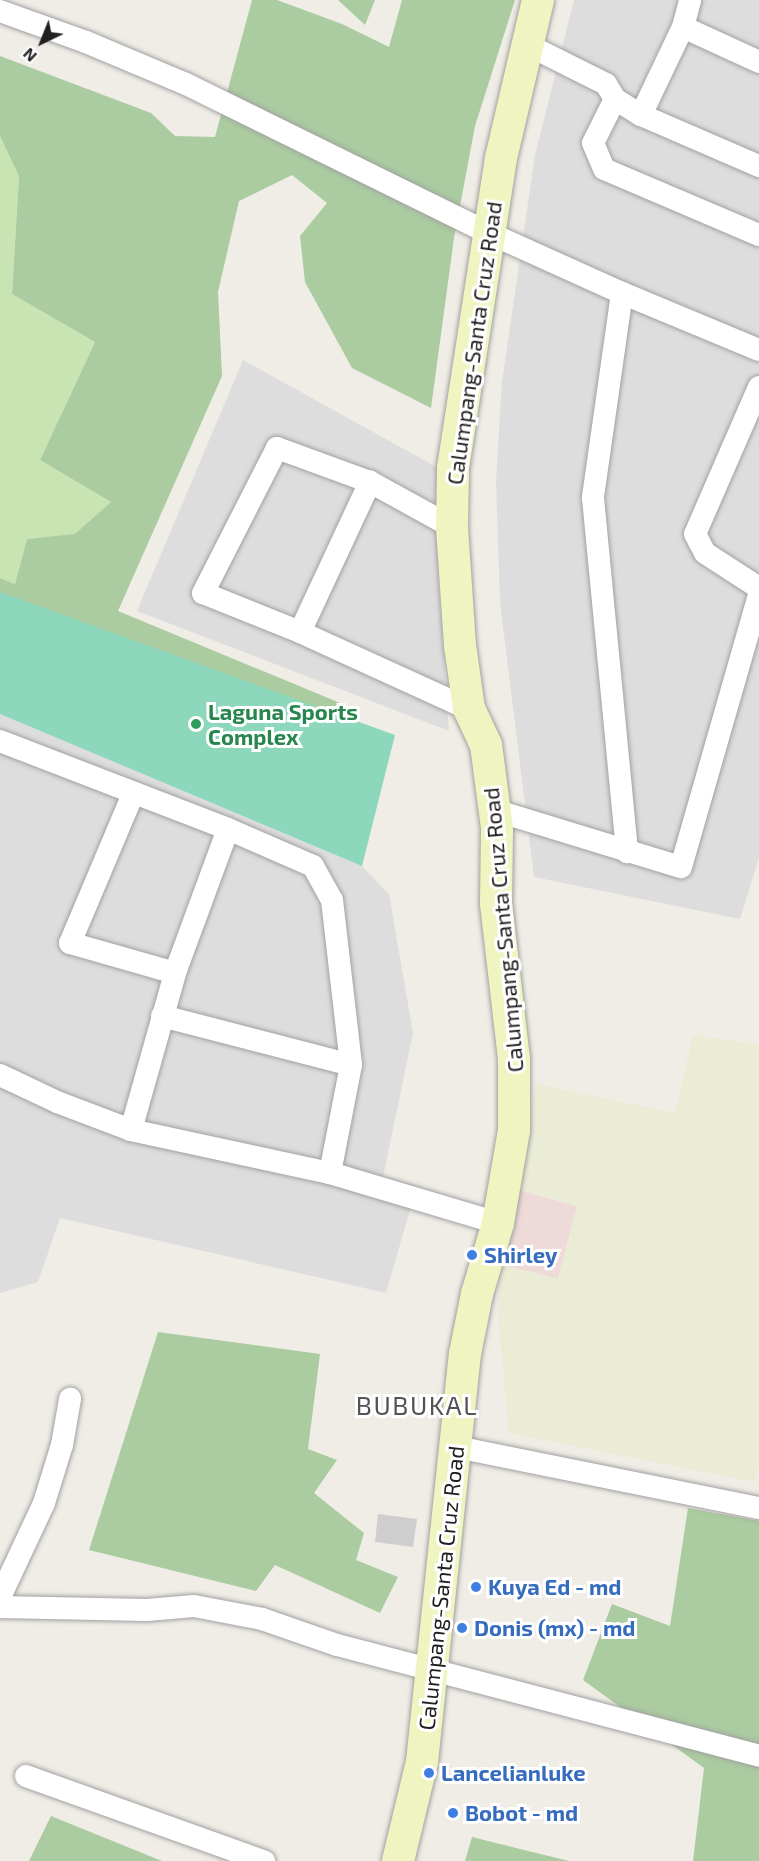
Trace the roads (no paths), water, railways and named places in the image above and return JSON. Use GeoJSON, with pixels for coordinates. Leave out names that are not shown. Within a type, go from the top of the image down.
{"type":"FeatureCollection","features":[{"type":"Feature","properties":{"kind":"main road","name":"Calumpang-Santa Cruz Road"},"geometry":{"type":"LineString","coordinates":[[398,1861],[422,1762],[465,1354],[477,1294],[498,1223],[510,1163],[516,1092],[496,903],[497,828],[486,745],[469,709],[460,645],[452,527],[453,468],[489,232],[513,101],[538,0]]}},
{"type":"Feature","properties":{"kind":"street"},"geometry":{"type":"LineString","coordinates":[[642,115],[683,27],[690,0]]}},
{"type":"Feature","properties":{"kind":"street"},"geometry":{"type":"LineString","coordinates":[[0,10],[86,42],[186,84],[489,232],[622,293],[759,350]]}},
{"type":"Feature","properties":{"kind":"street"},"geometry":{"type":"LineString","coordinates":[[683,27],[759,62]]}},
{"type":"Feature","properties":{"kind":"street"},"geometry":{"type":"LineString","coordinates":[[526,44],[606,84],[615,99],[642,115],[759,166]]}},
{"type":"Feature","properties":{"kind":"street"},"geometry":{"type":"LineString","coordinates":[[615,99],[593,143],[604,169],[759,235]]}},
{"type":"Feature","properties":{"kind":"street"},"geometry":{"type":"LineString","coordinates":[[622,293],[593,498],[627,852]]}},
{"type":"Feature","properties":{"kind":"street"},"geometry":{"type":"LineString","coordinates":[[759,387],[695,534],[705,553],[759,588]]}},
{"type":"Feature","properties":{"kind":"street"},"geometry":{"type":"LineString","coordinates":[[452,527],[370,482],[277,448],[203,593],[300,632],[469,709]]}},
{"type":"Feature","properties":{"kind":"street"},"geometry":{"type":"LineString","coordinates":[[300,632],[370,482]]}},
{"type":"Feature","properties":{"kind":"street"},"geometry":{"type":"LineString","coordinates":[[494,810],[681,867],[759,595]]}},
{"type":"Feature","properties":{"kind":"street"},"geometry":{"type":"LineString","coordinates":[[0,741],[228,830],[313,866],[332,900],[351,1065],[330,1173]]}},
{"type":"Feature","properties":{"kind":"street"},"geometry":{"type":"LineString","coordinates":[[133,794],[70,943],[175,973]]}},
{"type":"Feature","properties":{"kind":"street"},"geometry":{"type":"LineString","coordinates":[[131,1130],[175,973],[228,830]]}},
{"type":"Feature","properties":{"kind":"street"},"geometry":{"type":"LineString","coordinates":[[162,1016],[351,1065]]}},
{"type":"Feature","properties":{"kind":"street"},"geometry":{"type":"LineString","coordinates":[[0,1075],[57,1102],[131,1130],[330,1173],[498,1223]]}},
{"type":"Feature","properties":{"kind":"street"},"geometry":{"type":"LineString","coordinates":[[0,1597],[44,1503],[62,1445],[70,1399]]}},
{"type":"Feature","properties":{"kind":"street"},"geometry":{"type":"LineString","coordinates":[[456,1447],[759,1508]]}},
{"type":"Feature","properties":{"kind":"street"},"geometry":{"type":"LineString","coordinates":[[0,1607],[147,1610],[194,1606],[261,1619],[338,1646],[759,1756]]}},
{"type":"Feature","properties":{"kind":"street"},"geometry":{"type":"LineString","coordinates":[[26,1776],[264,1861]]}},
{"type":"Feature","properties":{"kind":"place","name":"Laguna Sports Complex"},"geometry":{"type":"Point","coordinates":[196,724]}},
{"type":"Feature","properties":{"kind":"place","name":"Shirley"},"geometry":{"type":"Point","coordinates":[472,1255]}},
{"type":"Feature","properties":{"kind":"place","name":"Kuya Ed - md"},"geometry":{"type":"Point","coordinates":[476,1587]}},
{"type":"Feature","properties":{"kind":"place","name":"Donis (mx) - md"},"geometry":{"type":"Point","coordinates":[462,1628]}},
{"type":"Feature","properties":{"kind":"place","name":"Lancelianluke"},"geometry":{"type":"Point","coordinates":[429,1773]}},
{"type":"Feature","properties":{"kind":"place","name":"Bobot - md"},"geometry":{"type":"Point","coordinates":[453,1813]}},
{"type":"Feature","properties":{"kind":"district","name":"BUBUKAL"},"geometry":{"type":"Point","coordinates":[417,1405]}}]}
